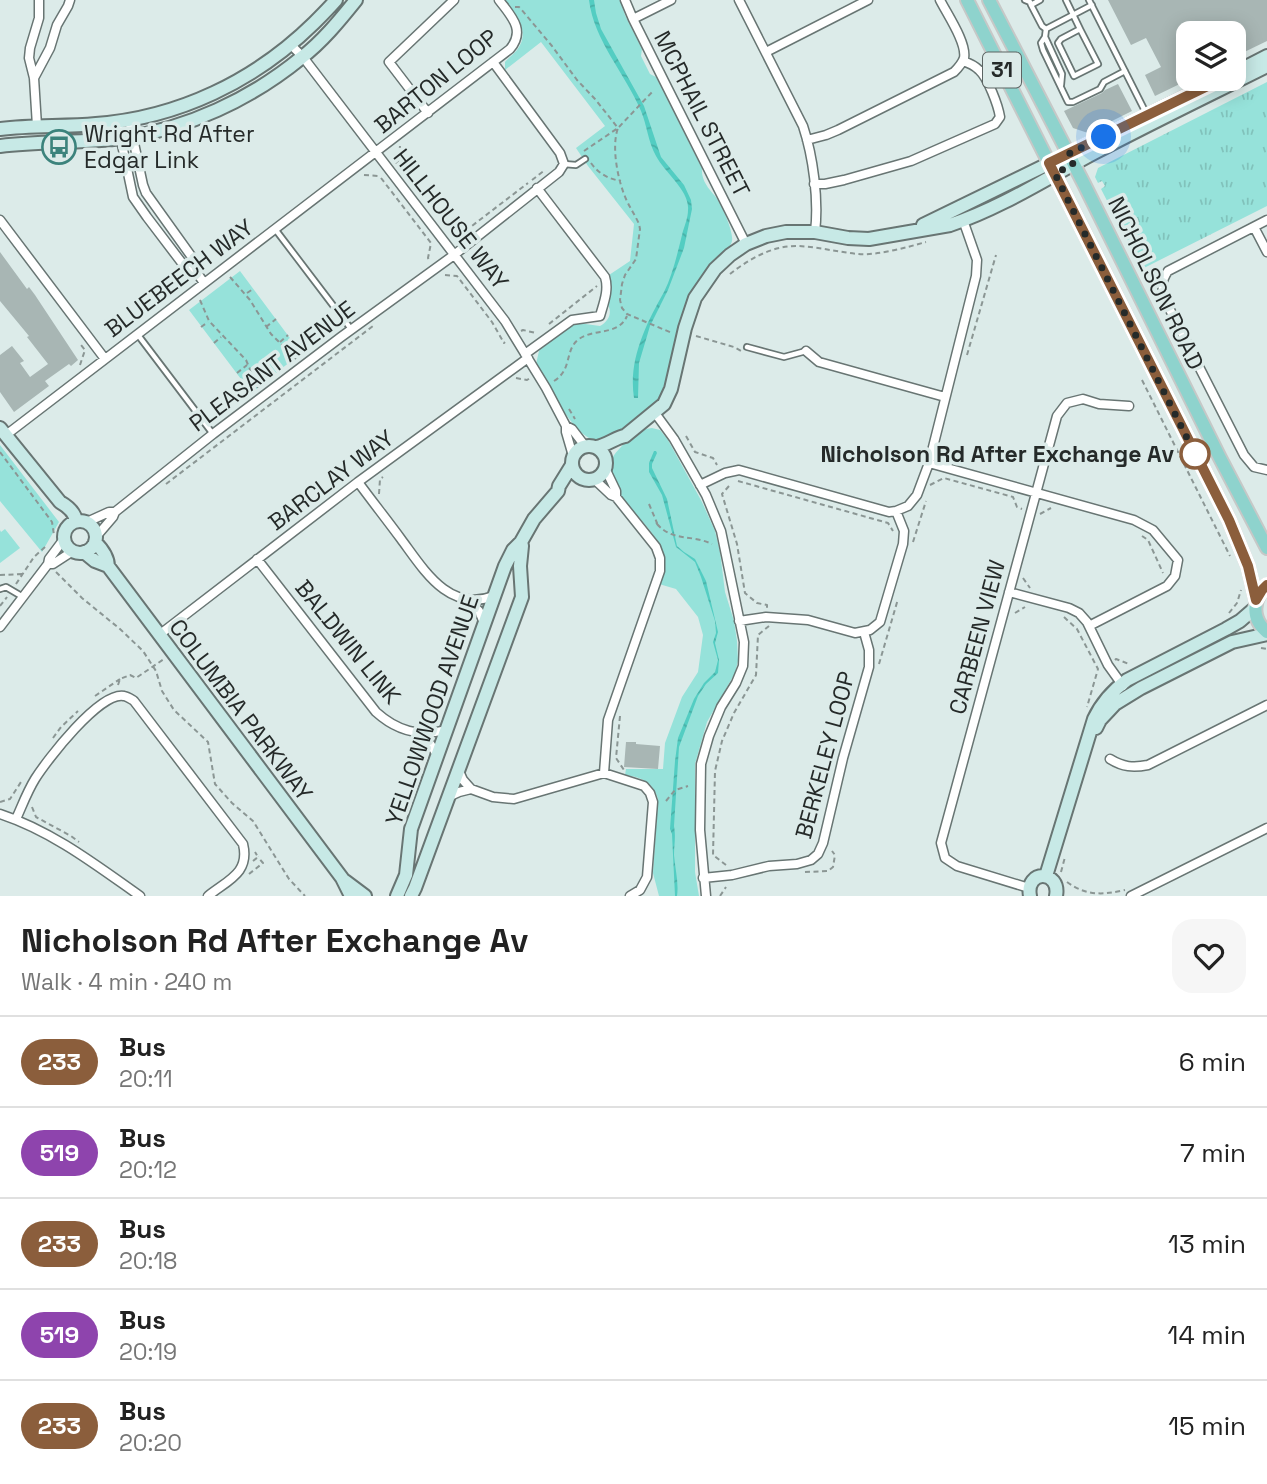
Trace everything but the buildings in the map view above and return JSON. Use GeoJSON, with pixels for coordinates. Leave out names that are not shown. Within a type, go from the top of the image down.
{"type":"FeatureCollection","features":[{"type":"Feature","properties":{"kind":"main road","name":"NICHOLSON ROAD"},"geometry":{"type":"LineString","coordinates":[[967,0],[1229,520],[1248,566],[1259,623],[1267,633]]}},
{"type":"Feature","properties":{"kind":"main road","name":"NICHOLSON ROAD"},"geometry":{"type":"LineString","coordinates":[[989,0],[1267,548]]}},
{"type":"Feature","properties":{"kind":"main road"},"geometry":{"type":"LineString","coordinates":[[1255,604],[1267,585]]}},
{"type":"Feature","properties":{"kind":"street"},"geometry":{"type":"LineString","coordinates":[[37,126],[34,78],[29,58],[40,9],[39,0]]}},
{"type":"Feature","properties":{"kind":"street"},"geometry":{"type":"LineString","coordinates":[[34,78],[70,0]]}},
{"type":"Feature","properties":{"kind":"street"},"geometry":{"type":"LineString","coordinates":[[0,129],[123,120],[165,111],[204,98],[262,67],[291,45],[336,0]]}},
{"type":"Feature","properties":{"kind":"street"},"geometry":{"type":"LineString","coordinates":[[0,146],[127,137],[175,126],[208,114],[260,87],[303,57],[356,0]]}},
{"type":"Feature","properties":{"kind":"street"},"geometry":{"type":"LineString","coordinates":[[428,113],[389,62],[454,0]]}},
{"type":"Feature","properties":{"kind":"street","name":"BARTON LOOP"},"geometry":{"type":"LineString","coordinates":[[376,153],[514,44],[517,33],[515,22],[499,0]]}},
{"type":"Feature","properties":{"kind":"street","name":"MCPHAIL STREET"},"geometry":{"type":"LineString","coordinates":[[625,0],[746,244]]}},
{"type":"Feature","properties":{"kind":"street"},"geometry":{"type":"LineString","coordinates":[[633,19],[671,0]]}},
{"type":"Feature","properties":{"kind":"street"},"geometry":{"type":"LineString","coordinates":[[739,0],[803,126],[814,184],[815,232]]}},
{"type":"Feature","properties":{"kind":"street"},"geometry":{"type":"LineString","coordinates":[[765,52],[868,0]]}},
{"type":"Feature","properties":{"kind":"street"},"geometry":{"type":"LineString","coordinates":[[807,140],[838,130],[954,72],[964,61],[962,44],[940,0]]}},
{"type":"Feature","properties":{"kind":"street","name":"HILLHOUSE WAY"},"geometry":{"type":"LineString","coordinates":[[291,45],[303,57],[505,321],[566,426],[573,461]]}},
{"type":"Feature","properties":{"kind":"street"},"geometry":{"type":"LineString","coordinates":[[1246,67],[1267,56]]}},
{"type":"Feature","properties":{"kind":"street"},"geometry":{"type":"LineString","coordinates":[[814,184],[844,180],[911,162],[995,124],[1000,117],[999,108],[982,72],[964,61]]}},
{"type":"Feature","properties":{"kind":"street"},"geometry":{"type":"LineString","coordinates":[[493,62],[563,160]]}},
{"type":"Feature","properties":{"kind":"street"},"geometry":{"type":"LineString","coordinates":[[1071,159],[1267,66]]}},
{"type":"Feature","properties":{"kind":"street"},"geometry":{"type":"LineString","coordinates":[[604,773],[608,720],[660,571],[660,558],[656,547],[616,497],[588,478],[576,474],[573,461],[580,448],[608,444],[619,436],[625,436],[664,404],[690,310],[715,269],[746,244],[786,232],[799,230],[869,239],[950,225],[1198,91]]}},
{"type":"Feature","properties":{"kind":"street"},"geometry":{"type":"LineString","coordinates":[[123,120],[146,193],[194,260],[195,270],[204,283]]}},
{"type":"Feature","properties":{"kind":"street","name":"BLUEBEECH WAY"},"geometry":{"type":"LineString","coordinates":[[3,431],[105,359],[376,153]]}},
{"type":"Feature","properties":{"kind":"street","name":"PLEASANT AVENUE"},"geometry":{"type":"LineString","coordinates":[[95,540],[115,512],[213,434],[436,268],[559,172],[563,160]]}},
{"type":"Feature","properties":{"kind":"street"},"geometry":{"type":"LineString","coordinates":[[910,231],[1052,169]]}},
{"type":"Feature","properties":{"kind":"street"},"geometry":{"type":"LineString","coordinates":[[537,188],[606,280]]}},
{"type":"Feature","properties":{"kind":"street"},"geometry":{"type":"LineString","coordinates":[[0,220],[105,359]]}},
{"type":"Feature","properties":{"kind":"street"},"geometry":{"type":"LineString","coordinates":[[700,485],[721,474],[739,470],[889,512],[908,506],[917,495],[929,463],[976,276],[977,260],[963,220]]}},
{"type":"Feature","properties":{"kind":"street"},"geometry":{"type":"LineString","coordinates":[[1267,220],[1168,271],[1161,289],[1244,455],[1254,467],[1267,470]]}},
{"type":"Feature","properties":{"kind":"street"},"geometry":{"type":"LineString","coordinates":[[1254,227],[1267,252]]}},
{"type":"Feature","properties":{"kind":"street","name":"BARCLAY WAY"},"geometry":{"type":"LineString","coordinates":[[159,635],[572,320],[600,316],[607,291],[606,280]]}},
{"type":"Feature","properties":{"kind":"street"},"geometry":{"type":"LineString","coordinates":[[806,351],[819,362],[945,397]]}},
{"type":"Feature","properties":{"kind":"street","name":"CARBEEN VIEW"},"geometry":{"type":"LineString","coordinates":[[1029,892],[1007,880],[957,866],[945,858],[941,843],[1057,416],[1067,403],[1083,399],[1099,404],[1129,405]]}},
{"type":"Feature","properties":{"kind":"street"},"geometry":{"type":"LineString","coordinates":[[655,413],[674,439],[700,485],[721,531],[744,642],[743,666],[721,707],[701,764],[700,830],[706,896]]}},
{"type":"Feature","properties":{"kind":"street","name":"HILLHOUSE WAY"},"geometry":{"type":"LineString","coordinates":[[566,426],[591,447]]}},
{"type":"Feature","properties":{"kind":"street"},"geometry":{"type":"LineString","coordinates":[[3,431],[60,502],[81,522],[93,529],[95,540],[89,550],[78,551],[48,564]]}},
{"type":"Feature","properties":{"kind":"street"},"geometry":{"type":"LineString","coordinates":[[588,478],[599,476],[624,442],[625,436]]}},
{"type":"Feature","properties":{"kind":"street"},"geometry":{"type":"LineString","coordinates":[[591,447],[604,455],[616,497]]}},
{"type":"Feature","properties":{"kind":"street","name":"YELLOWWOOD AVENUE"},"geometry":{"type":"LineString","coordinates":[[397,896],[406,875],[411,830],[510,556],[534,519],[558,491],[573,461]]}},
{"type":"Feature","properties":{"kind":"street"},"geometry":{"type":"LineString","coordinates":[[929,463],[1134,520],[1153,530],[1178,559],[1175,576],[1169,584],[1089,626]]}},
{"type":"Feature","properties":{"kind":"street","name":"YELLOWWOOD AVENUE"},"geometry":{"type":"LineString","coordinates":[[558,491],[565,490],[574,481],[588,478]]}},
{"type":"Feature","properties":{"kind":"street"},"geometry":{"type":"LineString","coordinates":[[358,482],[431,579],[442,588],[468,600],[479,611],[484,623]]}},
{"type":"Feature","properties":{"kind":"street"},"geometry":{"type":"LineString","coordinates":[[0,627],[48,564],[58,538],[60,502]]}},
{"type":"Feature","properties":{"kind":"street"},"geometry":{"type":"LineString","coordinates":[[739,621],[769,617],[808,620],[855,633],[870,631],[880,622],[904,544],[904,531],[896,511]]}},
{"type":"Feature","properties":{"kind":"street","name":"PLEASANT AVENUE"},"geometry":{"type":"LineString","coordinates":[[81,522],[115,512]]}},
{"type":"Feature","properties":{"kind":"street"},"geometry":{"type":"LineString","coordinates":[[58,538],[68,526],[81,522]]}},
{"type":"Feature","properties":{"kind":"street"},"geometry":{"type":"LineString","coordinates":[[58,538],[78,551]]}},
{"type":"Feature","properties":{"kind":"street","name":"COLUMBIA PARKWAY"},"geometry":{"type":"LineString","coordinates":[[95,540],[104,553],[108,566],[342,878],[351,896]]}},
{"type":"Feature","properties":{"kind":"street","name":"YELLOWWOOD AVENUE"},"geometry":{"type":"LineString","coordinates":[[411,896],[522,597],[521,542]]}},
{"type":"Feature","properties":{"kind":"street","name":"COLUMBIA PARKWAY"},"geometry":{"type":"LineString","coordinates":[[78,551],[108,566]]}},
{"type":"Feature","properties":{"kind":"street","name":"BALDWIN LINK"},"geometry":{"type":"LineString","coordinates":[[257,559],[376,712],[390,723],[419,734],[431,745],[437,756]]}},
{"type":"Feature","properties":{"kind":"street"},"geometry":{"type":"LineString","coordinates":[[1009,592],[1079,613],[1125,689]]}},
{"type":"Feature","properties":{"kind":"street"},"geometry":{"type":"LineString","coordinates":[[468,600],[481,601],[494,596]]}},
{"type":"Feature","properties":{"kind":"street"},"geometry":{"type":"LineString","coordinates":[[1046,876],[1086,748],[1100,720],[1139,673],[1237,623],[1255,604]]}},
{"type":"Feature","properties":{"kind":"street","name":"BERKELEY LOOP"},"geometry":{"type":"LineString","coordinates":[[703,878],[769,866],[797,864],[811,860],[818,854],[869,667],[869,650],[864,632]]}},
{"type":"Feature","properties":{"kind":"street"},"geometry":{"type":"LineString","coordinates":[[1125,689],[1232,642],[1267,633]]}},
{"type":"Feature","properties":{"kind":"street"},"geometry":{"type":"LineString","coordinates":[[16,819],[34,780],[73,730],[101,704],[115,696],[125,696],[134,701],[243,844],[245,860],[241,870],[208,896]]}},
{"type":"Feature","properties":{"kind":"street"},"geometry":{"type":"LineString","coordinates":[[458,698],[481,707]]}},
{"type":"Feature","properties":{"kind":"street"},"geometry":{"type":"LineString","coordinates":[[1110,759],[1127,767],[1148,765],[1267,705]]}},
{"type":"Feature","properties":{"kind":"street"},"geometry":{"type":"LineString","coordinates":[[419,734],[446,730]]}},
{"type":"Feature","properties":{"kind":"street"},"geometry":{"type":"LineString","coordinates":[[459,768],[463,780],[471,789],[493,797],[514,799],[604,773],[644,786],[653,802],[647,877],[640,890],[631,896]]}},
{"type":"Feature","properties":{"kind":"street"},"geometry":{"type":"LineString","coordinates":[[448,797],[471,789]]}},
{"type":"Feature","properties":{"kind":"street"},"geometry":{"type":"LineString","coordinates":[[0,814],[16,819],[59,841],[140,896]]}},
{"type":"Feature","properties":{"kind":"street"},"geometry":{"type":"LineString","coordinates":[[1131,896],[1267,828]]}},
{"type":"Feature","properties":{"kind":"street"},"geometry":{"type":"LineString","coordinates":[[1029,892],[1035,879],[1046,876],[1066,893]]}},
{"type":"Feature","properties":{"kind":"street","name":"COLUMBIA PARKWAY"},"geometry":{"type":"LineString","coordinates":[[342,878],[365,896]]}},
{"type":"Feature","properties":{"kind":"lane"},"geometry":{"type":"LineString","coordinates":[[1040,0],[1029,2],[1046,29]]}},
{"type":"Feature","properties":{"kind":"lane"},"geometry":{"type":"LineString","coordinates":[[1066,0],[1098,64],[1074,76],[1058,43],[1080,29]]}},
{"type":"Feature","properties":{"kind":"lane"},"geometry":{"type":"LineString","coordinates":[[1046,29],[1091,3],[1148,116]]}},
{"type":"Feature","properties":{"kind":"lane"},"geometry":{"type":"LineString","coordinates":[[1046,29],[1042,48],[1068,102],[1100,89],[1104,82],[1125,71]]}},
{"type":"Feature","properties":{"kind":"lane"},"geometry":{"type":"LineString","coordinates":[[563,160],[576,165],[585,159]]}},
{"type":"Feature","properties":{"kind":"lane"},"geometry":{"type":"LineString","coordinates":[[275,229],[352,329]]}},
{"type":"Feature","properties":{"kind":"lane"},"geometry":{"type":"LineString","coordinates":[[138,334],[213,434]]}},
{"type":"Feature","properties":{"kind":"lane"},"geometry":{"type":"LineString","coordinates":[[748,348],[784,356],[806,351]]}},
{"type":"Feature","properties":{"kind":"lane"},"geometry":{"type":"LineString","coordinates":[[0,589],[6,587],[23,597]]}},
{"type":"Feature","properties":{"kind":"path"},"geometry":{"type":"LineString","coordinates":[[513,8],[519,7],[618,128]]}},
{"type":"Feature","properties":{"kind":"path"},"geometry":{"type":"LineString","coordinates":[[621,181],[600,173],[582,152],[618,128],[653,90]]}},
{"type":"Feature","properties":{"kind":"path"},"geometry":{"type":"LineString","coordinates":[[618,128],[615,142],[623,192],[640,229],[636,259],[622,284],[621,304],[627,314],[673,333]]}},
{"type":"Feature","properties":{"kind":"path"},"geometry":{"type":"LineString","coordinates":[[440,236],[450,230],[464,232],[563,160]]}},
{"type":"Feature","properties":{"kind":"path"},"geometry":{"type":"LineString","coordinates":[[381,178],[431,243],[428,258],[441,274],[457,276],[492,322],[504,343],[523,330],[537,333]]}},
{"type":"Feature","properties":{"kind":"path"},"geometry":{"type":"LineString","coordinates":[[966,356],[996,255]]}},
{"type":"Feature","properties":{"kind":"path"},"geometry":{"type":"LineString","coordinates":[[730,274],[756,257]]}},
{"type":"Feature","properties":{"kind":"path"},"geometry":{"type":"LineString","coordinates":[[230,277],[246,294],[265,327],[297,360]]}},
{"type":"Feature","properties":{"kind":"path"},"geometry":{"type":"LineString","coordinates":[[548,325],[606,280]]}},
{"type":"Feature","properties":{"kind":"path"},"geometry":{"type":"LineString","coordinates":[[246,294],[253,289]]}},
{"type":"Feature","properties":{"kind":"path"},"geometry":{"type":"LineString","coordinates":[[200,300],[209,321],[222,337],[240,352],[258,389]]}},
{"type":"Feature","properties":{"kind":"path"},"geometry":{"type":"LineString","coordinates":[[512,377],[527,380],[545,368],[553,382],[566,370],[574,344],[584,337],[616,328],[625,320],[627,314]]}},
{"type":"Feature","properties":{"kind":"path"},"geometry":{"type":"LineString","coordinates":[[265,327],[276,319]]}},
{"type":"Feature","properties":{"kind":"path"},"geometry":{"type":"LineString","coordinates":[[201,327],[209,321]]}},
{"type":"Feature","properties":{"kind":"path"},"geometry":{"type":"LineString","coordinates":[[166,485],[379,322]]}},
{"type":"Feature","properties":{"kind":"path"},"geometry":{"type":"LineString","coordinates":[[279,342],[288,335]]}},
{"type":"Feature","properties":{"kind":"path"},"geometry":{"type":"LineString","coordinates":[[696,336],[748,354],[748,348]]}},
{"type":"Feature","properties":{"kind":"path"},"geometry":{"type":"LineString","coordinates":[[214,343],[222,337]]}},
{"type":"Feature","properties":{"kind":"path"},"geometry":{"type":"LineString","coordinates":[[82,365],[85,350],[81,345],[89,338]]}},
{"type":"Feature","properties":{"kind":"path"},"geometry":{"type":"LineString","coordinates":[[237,373],[248,365]]}},
{"type":"Feature","properties":{"kind":"path"},"geometry":{"type":"LineString","coordinates":[[1142,380],[1230,555]]}},
{"type":"Feature","properties":{"kind":"path"},"geometry":{"type":"LineString","coordinates":[[565,402],[579,424]]}},
{"type":"Feature","properties":{"kind":"path"},"geometry":{"type":"LineString","coordinates":[[687,436],[695,452],[713,458],[729,486]]}},
{"type":"Feature","properties":{"kind":"path"},"geometry":{"type":"LineString","coordinates":[[0,452],[52,522],[58,538],[34,557],[0,606]]}},
{"type":"Feature","properties":{"kind":"path"},"geometry":{"type":"LineString","coordinates":[[372,501],[380,495],[380,478],[391,470]]}},
{"type":"Feature","properties":{"kind":"path"},"geometry":{"type":"LineString","coordinates":[[930,485],[944,478],[1013,497],[1017,507],[1031,512],[1039,514],[1055,508]]}},
{"type":"Feature","properties":{"kind":"path"},"geometry":{"type":"LineString","coordinates":[[720,896],[727,886],[726,864],[713,855],[715,771],[722,741],[734,713],[756,675],[758,635],[771,625],[766,605],[757,603],[745,593],[737,544],[722,494],[733,480],[888,523],[895,533]]}},
{"type":"Feature","properties":{"kind":"path"},"geometry":{"type":"LineString","coordinates":[[904,544],[912,547],[927,497]]}},
{"type":"Feature","properties":{"kind":"path"},"geometry":{"type":"LineString","coordinates":[[657,523],[670,534],[712,544]]}},
{"type":"Feature","properties":{"kind":"path"},"geometry":{"type":"LineString","coordinates":[[1140,534],[1148,540],[1169,584]]}},
{"type":"Feature","properties":{"kind":"path"},"geometry":{"type":"LineString","coordinates":[[48,564],[82,598],[143,651],[174,710],[208,742],[215,784],[253,821],[289,879],[305,896]]}},
{"type":"Feature","properties":{"kind":"path"},"geometry":{"type":"LineString","coordinates":[[0,575],[23,574]]}},
{"type":"Feature","properties":{"kind":"path"},"geometry":{"type":"LineString","coordinates":[[1012,614],[1026,607],[1030,589],[1022,576]]}},
{"type":"Feature","properties":{"kind":"path"},"geometry":{"type":"LineString","coordinates":[[1224,619],[1237,603],[1242,587]]}},
{"type":"Feature","properties":{"kind":"path"},"geometry":{"type":"LineString","coordinates":[[879,664],[897,599]]}},
{"type":"Feature","properties":{"kind":"path"},"geometry":{"type":"LineString","coordinates":[[1063,616],[1077,629],[1098,669],[1086,708]]}},
{"type":"Feature","properties":{"kind":"path"},"geometry":{"type":"LineString","coordinates":[[115,696],[120,678],[130,675],[136,678],[173,653]]}},
{"type":"Feature","properties":{"kind":"path"},"geometry":{"type":"LineString","coordinates":[[1108,664],[1116,659],[1131,665]]}},
{"type":"Feature","properties":{"kind":"path"},"geometry":{"type":"LineString","coordinates":[[666,801],[675,790],[688,786]]}},
{"type":"Feature","properties":{"kind":"path"},"geometry":{"type":"LineString","coordinates":[[803,873],[828,871],[833,867],[835,855],[829,846]]}},
{"type":"Feature","properties":{"kind":"green space"},"geometry":{"type":"Polygon","coordinates":[[[505,0],[620,0],[642,49],[641,56],[650,74],[656,77],[702,168],[706,184],[724,211],[731,231],[730,245],[700,278],[691,295],[678,333],[666,386],[660,398],[641,417],[604,439],[587,437],[578,429],[561,408],[536,364],[543,345],[572,324],[600,326],[606,322],[610,313],[607,303],[611,282],[609,275],[630,261],[634,224],[576,148],[605,126],[541,42],[505,70],[505,62],[517,50],[523,37],[520,24],[505,0]]]}},
{"type":"Feature","properties":{"kind":"green space"},"geometry":{"type":"Polygon","coordinates":[[[1267,82],[1267,206],[1142,269],[1101,189],[1105,186],[1102,181],[1098,183],[1095,177],[1098,168],[1267,82]]]}},
{"type":"Feature","properties":{"kind":"green space"},"geometry":{"type":"Polygon","coordinates":[[[240,271],[301,353],[255,390],[250,391],[189,310],[240,271]]]}},
{"type":"Feature","properties":{"kind":"green space"},"geometry":{"type":"Polygon","coordinates":[[[652,428],[660,430],[668,440],[715,531],[725,592],[737,641],[738,661],[735,673],[707,722],[695,764],[695,872],[699,896],[659,896],[653,873],[658,799],[646,781],[625,775],[626,769],[663,769],[665,743],[682,697],[698,672],[703,635],[698,617],[676,589],[659,584],[664,561],[661,547],[615,486],[611,475],[610,465],[617,451],[635,434],[652,428]]]}},
{"type":"Feature","properties":{"kind":"green space"},"geometry":{"type":"Polygon","coordinates":[[[0,445],[59,522],[42,552],[0,501],[0,445]]]}},
{"type":"Feature","properties":{"kind":"green space"},"geometry":{"type":"Polygon","coordinates":[[[5,529],[20,548],[0,563],[0,530],[1,532],[5,529]]]}},
{"type":"Feature","properties":{"kind":"water"},"geometry":{"type":"Polygon","coordinates":[[[589,0],[594,0],[601,29],[644,106],[661,157],[684,185],[691,200],[692,209],[684,248],[668,290],[650,326],[639,363],[638,398],[634,398],[633,384],[636,356],[673,270],[687,218],[688,203],[653,151],[641,111],[603,43],[589,0]]]}},
{"type":"Feature","properties":{"kind":"water"},"geometry":{"type":"Polygon","coordinates":[[[654,451],[657,453],[652,468],[667,499],[677,546],[695,559],[706,581],[718,632],[715,643],[719,660],[718,673],[698,696],[679,747],[674,826],[677,896],[670,829],[678,738],[694,699],[715,672],[718,660],[713,642],[716,633],[715,621],[701,577],[695,562],[676,547],[662,495],[649,472],[654,451]]]}},
{"type":"Feature","properties":{"kind":"bus line","name":"233"},"geometry":{"type":"LineString","coordinates":[[1198,91],[1049,163],[1229,520],[1244,554],[1256,600],[1267,585]]}},
{"type":"Feature","properties":{"kind":"place","name":"Wright Rd After Edgar Link"},"geometry":{"type":"Point","coordinates":[59,147]}},
{"type":"Feature","properties":{"kind":"place","name":"Nicholson Rd After Exchange Av"},"geometry":{"type":"Point","coordinates":[1195,454]}},
{"type":"Feature","properties":{"kind":"route"},"geometry":{"type":"LineString","coordinates":[[1104,137],[1068,154],[1073,164],[1055,174],[1195,454]]}}]}
